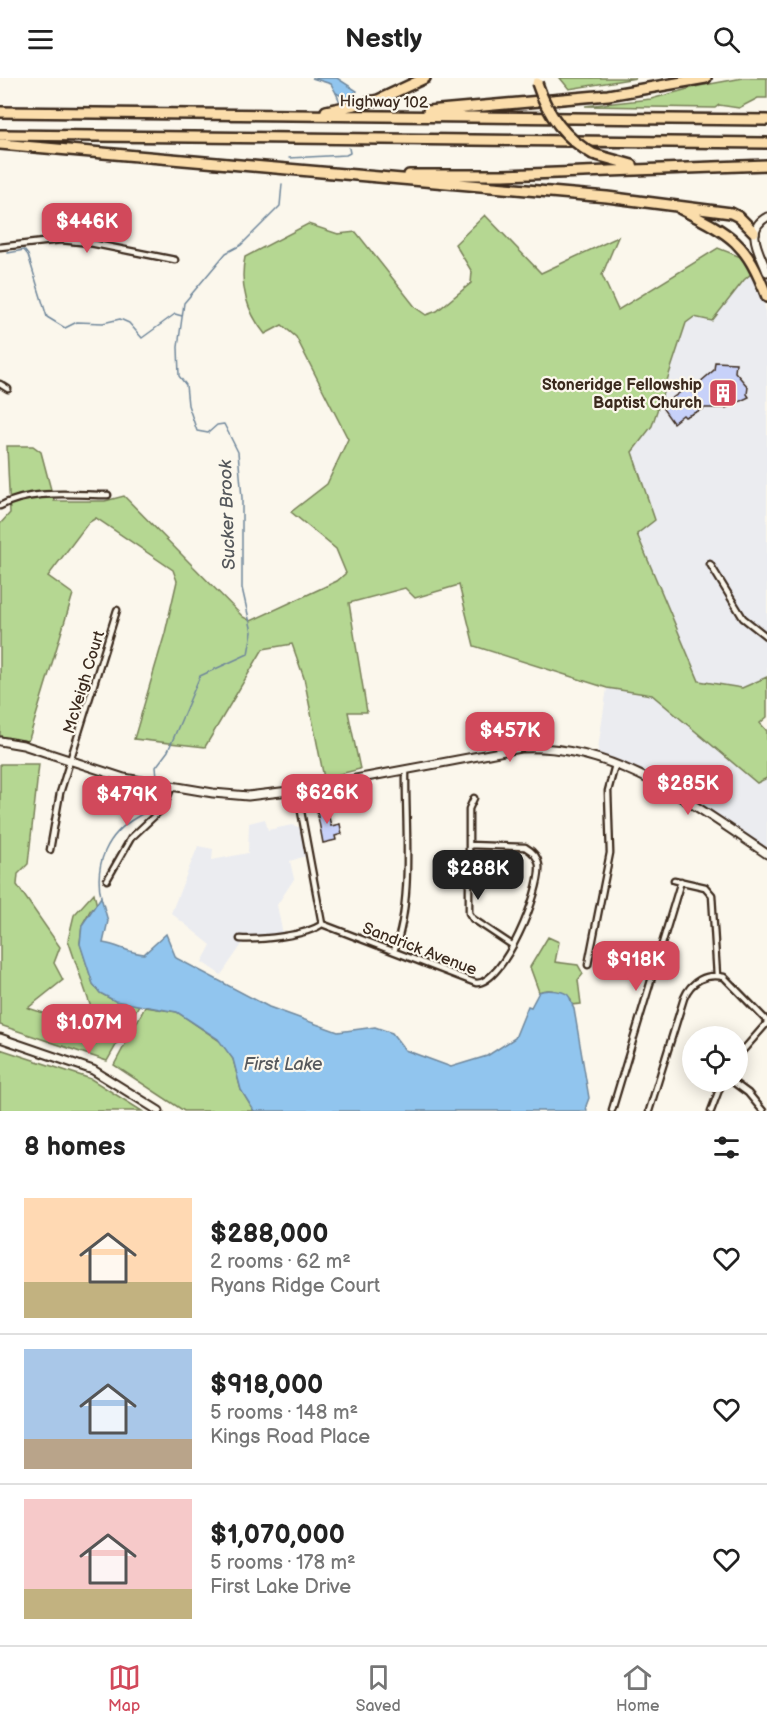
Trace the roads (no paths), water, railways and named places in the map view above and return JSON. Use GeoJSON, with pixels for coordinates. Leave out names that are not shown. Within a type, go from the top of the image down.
{"type":"FeatureCollection","features":[{"type":"Feature","properties":{"kind":"highway"},"geometry":{"type":"LineString","coordinates":[[299,115],[378,100],[425,78]]}},
{"type":"Feature","properties":{"kind":"highway"},"geometry":{"type":"LineString","coordinates":[[368,116],[538,103],[664,87],[706,78]]}},
{"type":"Feature","properties":{"kind":"highway"},"geometry":{"type":"LineString","coordinates":[[536,81],[556,123],[574,142],[592,154],[630,165],[673,167]]}},
{"type":"Feature","properties":{"kind":"highway","name":"Highway 102"},"geometry":{"type":"LineString","coordinates":[[0,112],[767,120]]}},
{"type":"Feature","properties":{"kind":"highway"},"geometry":{"type":"LineString","coordinates":[[0,135],[767,143]]}},
{"type":"Feature","properties":{"kind":"highway"},"geometry":{"type":"LineString","coordinates":[[0,144],[674,205],[731,213],[739,217],[754,232]]}},
{"type":"Feature","properties":{"kind":"highway"},"geometry":{"type":"LineString","coordinates":[[341,175],[504,175],[767,165]]}},
{"type":"Feature","properties":{"kind":"highway"},"geometry":{"type":"LineString","coordinates":[[674,205],[705,219],[734,240],[758,271],[767,297]]}},
{"type":"Feature","properties":{"kind":"main road"},"geometry":{"type":"LineString","coordinates":[[767,217],[754,232],[767,272]]}},
{"type":"Feature","properties":{"kind":"main road"},"geometry":{"type":"LineString","coordinates":[[759,250],[767,256]]}},
{"type":"Feature","properties":{"kind":"main road"},"geometry":{"type":"LineString","coordinates":[[0,741],[72,760],[124,778],[248,796],[297,790],[537,747],[615,765],[649,778],[767,854]]}},
{"type":"Feature","properties":{"kind":"main road"},"geometry":{"type":"LineString","coordinates":[[0,1038],[93,1070],[159,1111]]}},
{"type":"Feature","properties":{"kind":"street"},"geometry":{"type":"LineString","coordinates":[[0,247],[61,240],[90,243],[175,260]]}},
{"type":"Feature","properties":{"kind":"street"},"geometry":{"type":"LineString","coordinates":[[0,384],[8,389]]}},
{"type":"Feature","properties":{"kind":"street"},"geometry":{"type":"LineString","coordinates":[[0,506],[14,499],[38,495],[108,495]]}},
{"type":"Feature","properties":{"kind":"street"},"geometry":{"type":"LineString","coordinates":[[710,564],[743,618],[767,637]]}},
{"type":"Feature","properties":{"kind":"street","name":"McVeigh Court"},"geometry":{"type":"LineString","coordinates":[[50,850],[60,793],[117,610]]}},
{"type":"Feature","properties":{"kind":"street"},"geometry":{"type":"LineString","coordinates":[[588,965],[610,853],[609,791],[615,765]]}},
{"type":"Feature","properties":{"kind":"street"},"geometry":{"type":"LineString","coordinates":[[394,951],[402,930],[405,898],[406,770]]}},
{"type":"Feature","properties":{"kind":"street"},"geometry":{"type":"LineString","coordinates":[[107,880],[131,838],[164,807],[172,786]]}},
{"type":"Feature","properties":{"kind":"street"},"geometry":{"type":"LineString","coordinates":[[240,939],[257,940],[306,931],[321,921],[297,790]]}},
{"type":"Feature","properties":{"kind":"street"},"geometry":{"type":"LineString","coordinates":[[474,798],[469,809],[469,913],[473,919],[512,945]]}},
{"type":"Feature","properties":{"kind":"street","name":"Sandrick Avenue"},"geometry":{"type":"LineString","coordinates":[[321,921],[479,984],[491,978],[527,918],[539,871],[532,851],[519,845],[469,846]]}},
{"type":"Feature","properties":{"kind":"street"},"geometry":{"type":"LineString","coordinates":[[674,880],[705,887],[712,895],[717,976]]}},
{"type":"Feature","properties":{"kind":"street"},"geometry":{"type":"LineString","coordinates":[[612,1110],[681,881]]}},
{"type":"Feature","properties":{"kind":"street"},"geometry":{"type":"LineString","coordinates":[[649,1111],[687,990],[704,977],[717,976],[736,987],[767,1022],[748,1044]]}},
{"type":"Feature","properties":{"kind":"street"},"geometry":{"type":"LineString","coordinates":[[711,1111],[718,1092]]}},
{"type":"Feature","properties":{"kind":"street"},"geometry":{"type":"LineString","coordinates":[[747,1092],[763,1111]]}},
{"type":"Feature","properties":{"kind":"water"},"geometry":{"type":"Polygon","coordinates":[[[312,78],[337,78],[357,91],[347,99],[336,93],[331,84],[312,78]]]}},
{"type":"Feature","properties":{"kind":"water","name":"First Lake"},"geometry":{"type":"Polygon","coordinates":[[[101,897],[108,921],[103,943],[144,954],[166,934],[176,958],[269,1007],[338,1032],[375,1027],[392,1033],[405,1050],[451,1067],[487,1056],[515,1038],[528,1006],[531,1007],[539,992],[553,990],[565,993],[570,998],[574,1009],[589,1098],[587,1111],[254,1111],[241,1090],[233,1059],[218,1039],[177,1012],[115,1001],[100,993],[93,984],[80,944],[82,925],[101,897]]]}},
{"type":"Feature","properties":{"kind":"waterway","name":"Sucker Brook"},"geometry":{"type":"LineString","coordinates":[[336,93],[340,102]]}},
{"type":"Feature","properties":{"kind":"waterway","name":"Sucker Brook"},"geometry":{"type":"LineString","coordinates":[[289,158],[346,155],[350,153],[349,148]]}},
{"type":"Feature","properties":{"kind":"waterway","name":"Sucker Brook"},"geometry":{"type":"LineString","coordinates":[[157,777],[156,767],[168,751],[200,676],[248,654],[252,632],[242,588],[242,498],[238,452],[224,424],[217,425],[208,433],[197,431],[188,405],[186,385],[179,376],[178,347],[184,303],[226,253],[241,245],[280,206],[282,184]]}},
{"type":"Feature","properties":{"kind":"waterway"},"geometry":{"type":"LineString","coordinates":[[8,253],[24,250],[28,255],[47,317],[65,328],[77,322],[103,323],[120,319],[129,323],[142,338],[175,314],[182,316]]}},
{"type":"Feature","properties":{"kind":"waterway","name":"Sucker Brook"},"geometry":{"type":"LineString","coordinates":[[101,897],[99,873],[105,851],[118,832],[155,805],[158,801],[158,788]]}},
{"type":"Feature","properties":{"kind":"place","name":"Stoneridge Fellowship Baptist Church"},"geometry":{"type":"Point","coordinates":[723,393]}}]}
